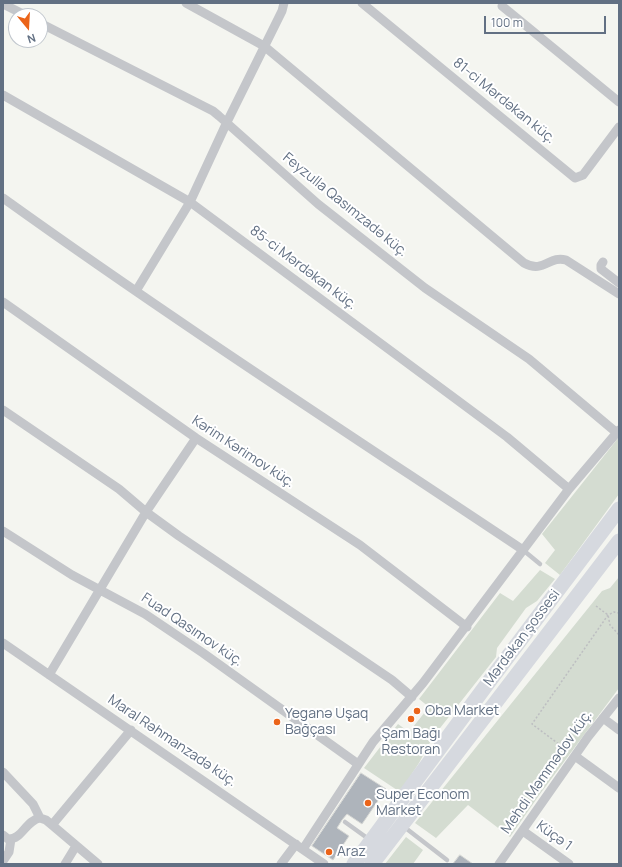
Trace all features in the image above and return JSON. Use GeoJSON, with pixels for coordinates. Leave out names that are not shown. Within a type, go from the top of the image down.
{"type":"FeatureCollection","features":[{"type":"Feature","properties":{"kind":"main road","name":"Mərdəkan şossesi"},"geometry":{"type":"LineString","coordinates":[[354,864],[485,686],[619,509]]}},
{"type":"Feature","properties":{"kind":"main road","name":"Mərdəkan şossesi"},"geometry":{"type":"LineString","coordinates":[[372,864],[619,541]]}},
{"type":"Feature","properties":{"kind":"street"},"geometry":{"type":"LineString","coordinates":[[186,3],[264,46],[524,263],[537,267],[555,260],[566,260],[619,294]]}},
{"type":"Feature","properties":{"kind":"street"},"geometry":{"type":"LineString","coordinates":[[136,290],[190,202],[226,122],[282,11],[284,3]]}},
{"type":"Feature","properties":{"kind":"street","name":"81-ci Mərdəkan küç."},"geometry":{"type":"LineString","coordinates":[[362,3],[574,178],[583,175],[619,127]]}},
{"type":"Feature","properties":{"kind":"street"},"geometry":{"type":"LineString","coordinates":[[502,6],[619,102]]}},
{"type":"Feature","properties":{"kind":"street","name":"Feyzulla Qasımzadə küç."},"geometry":{"type":"LineString","coordinates":[[48,27],[213,111],[318,204],[431,292],[529,359],[618,432]]}},
{"type":"Feature","properties":{"kind":"street","name":"85-ci Mərdəkan küç."},"geometry":{"type":"LineString","coordinates":[[3,95],[190,202],[507,437],[569,489]]}},
{"type":"Feature","properties":{"kind":"street"},"geometry":{"type":"LineString","coordinates":[[3,198],[76,250],[364,445],[523,550]]}},
{"type":"Feature","properties":{"kind":"street"},"geometry":{"type":"LineString","coordinates":[[603,262],[601,268],[619,283]]}},
{"type":"Feature","properties":{"kind":"street","name":"Kərim Kərimov küç."},"geometry":{"type":"LineString","coordinates":[[3,302],[196,438],[360,546],[467,627]]}},
{"type":"Feature","properties":{"kind":"street"},"geometry":{"type":"LineString","coordinates":[[3,410],[119,489],[146,512],[392,680],[412,697]]}},
{"type":"Feature","properties":{"kind":"street"},"geometry":{"type":"LineString","coordinates":[[281,864],[300,846],[373,742],[412,697],[467,627],[569,489],[618,432]]}},
{"type":"Feature","properties":{"kind":"street"},"geometry":{"type":"LineString","coordinates":[[49,675],[146,512],[196,438]]}},
{"type":"Feature","properties":{"kind":"street","name":"Fuad Qasımov küç."},"geometry":{"type":"LineString","coordinates":[[3,532],[60,568],[145,614],[203,653],[358,764]]}},
{"type":"Feature","properties":{"kind":"street","name":"Maral Rəhmanzadə küç."},"geometry":{"type":"LineString","coordinates":[[3,643],[300,846],[324,864]]}},
{"type":"Feature","properties":{"kind":"street","name":"Mehdi Məmmədov küç."},"geometry":{"type":"LineString","coordinates":[[499,864],[575,756],[619,698]]}},
{"type":"Feature","properties":{"kind":"street"},"geometry":{"type":"LineString","coordinates":[[603,718],[619,730]]}},
{"type":"Feature","properties":{"kind":"street"},"geometry":{"type":"LineString","coordinates":[[52,825],[131,730]]}},
{"type":"Feature","properties":{"kind":"street"},"geometry":{"type":"LineString","coordinates":[[575,756],[619,788]]}},
{"type":"Feature","properties":{"kind":"street"},"geometry":{"type":"LineString","coordinates":[[3,772],[33,804],[40,818],[52,825],[98,864]]}},
{"type":"Feature","properties":{"kind":"street"},"geometry":{"type":"LineString","coordinates":[[3,861],[10,852],[7,837],[18,836],[33,820],[40,818]]}},
{"type":"Feature","properties":{"kind":"street","name":"Küçə 1"},"geometry":{"type":"LineString","coordinates":[[523,831],[569,864]]}},
{"type":"Feature","properties":{"kind":"street"},"geometry":{"type":"LineString","coordinates":[[65,864],[76,846]]}},
{"type":"Feature","properties":{"kind":"lane"},"geometry":{"type":"LineString","coordinates":[[523,550],[540,564]]}},
{"type":"Feature","properties":{"kind":"lane"},"geometry":{"type":"LineString","coordinates":[[345,822],[372,841]]}},
{"type":"Feature","properties":{"kind":"lane"},"geometry":{"type":"LineString","coordinates":[[401,825],[447,860]]}},
{"type":"Feature","properties":{"kind":"path"},"geometry":{"type":"LineString","coordinates":[[596,606],[608,615],[610,625],[619,635]]}},
{"type":"Feature","properties":{"kind":"path"},"geometry":{"type":"LineString","coordinates":[[575,756],[532,724],[608,615],[614,612],[619,613]]}},
{"type":"Feature","properties":{"kind":"shaded area"},"geometry":{"type":"Polygon","coordinates":[[[619,437],[619,494],[560,575],[545,563],[555,550],[542,534],[619,437]]]}},
{"type":"Feature","properties":{"kind":"shaded area"},"geometry":{"type":"Polygon","coordinates":[[[540,570],[555,579],[537,601],[526,608],[497,648],[496,657],[433,737],[419,763],[400,792],[364,768],[398,724],[409,732],[429,707],[419,699],[500,593],[513,601],[540,570]]]}},
{"type":"Feature","properties":{"kind":"shaded area"},"geometry":{"type":"Polygon","coordinates":[[[619,577],[619,688],[510,837],[468,805],[436,838],[415,823],[602,591],[610,588],[619,577]]]}},
{"type":"Feature","properties":{"kind":"shaded area"},"geometry":{"type":"Polygon","coordinates":[[[406,837],[423,850],[413,864],[385,864],[406,837]]]}},
{"type":"Feature","properties":{"kind":"building"},"geometry":{"type":"Polygon","coordinates":[[[361,773],[386,789],[362,824],[347,814],[342,820],[337,828],[349,836],[333,860],[312,846],[361,773]]]}},
{"type":"Feature","properties":{"kind":"building"},"geometry":{"type":"Polygon","coordinates":[[[460,855],[473,864],[453,864],[460,855]]]}},
{"type":"Feature","properties":{"kind":"place","name":"Oba Market"},"geometry":{"type":"Point","coordinates":[417,711]}},
{"type":"Feature","properties":{"kind":"place","name":"Şam Bağı Restoran"},"geometry":{"type":"Point","coordinates":[411,719]}},
{"type":"Feature","properties":{"kind":"place","name":"Yeganə Uşaq Bağçası"},"geometry":{"type":"Point","coordinates":[277,722]}},
{"type":"Feature","properties":{"kind":"place","name":"Super Econom Market"},"geometry":{"type":"Point","coordinates":[368,803]}},
{"type":"Feature","properties":{"kind":"place","name":"Araz"},"geometry":{"type":"Point","coordinates":[329,852]}}]}
